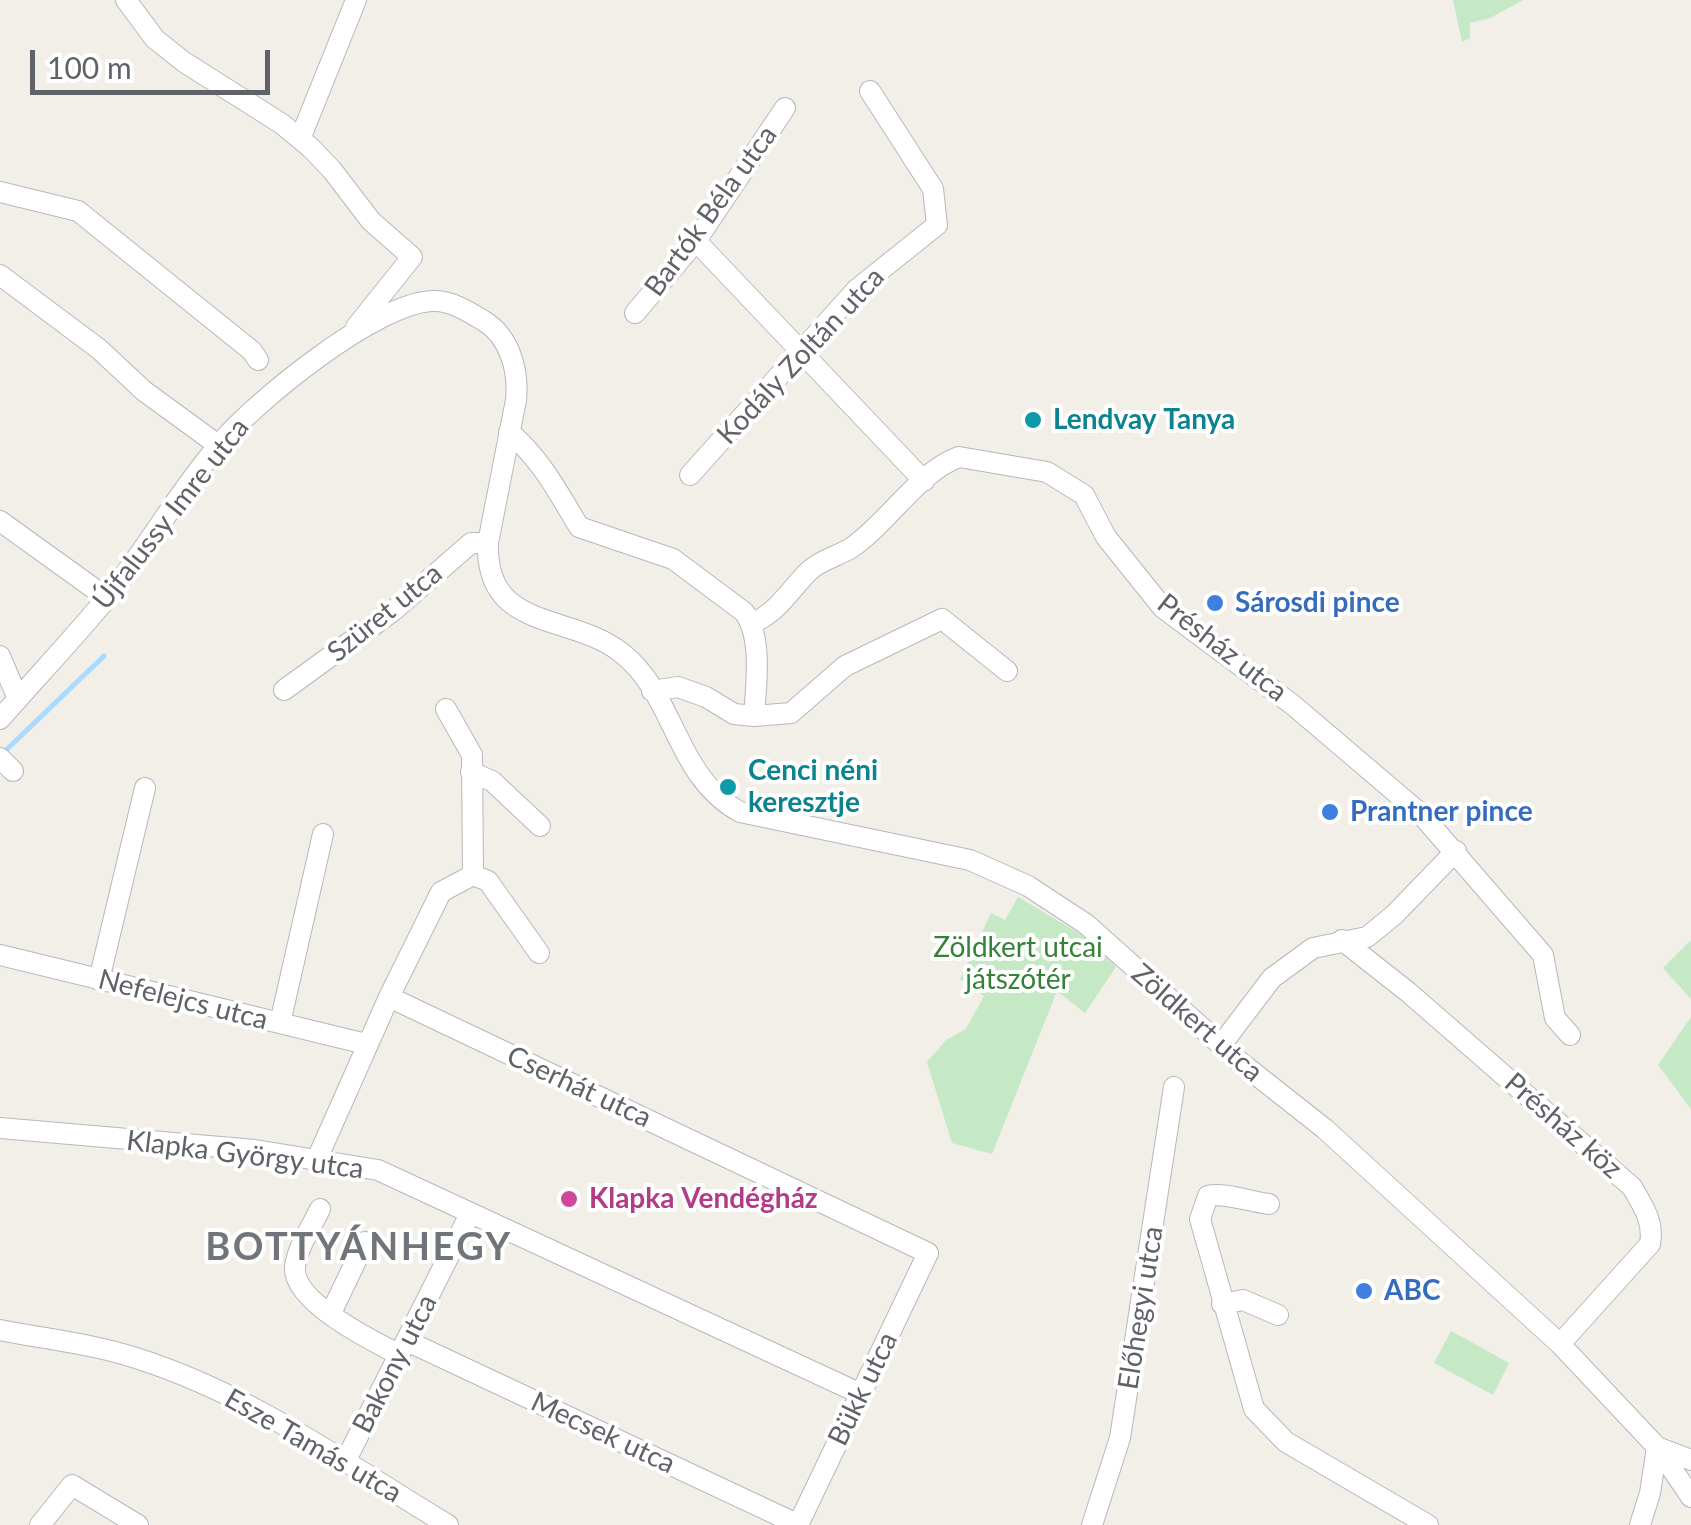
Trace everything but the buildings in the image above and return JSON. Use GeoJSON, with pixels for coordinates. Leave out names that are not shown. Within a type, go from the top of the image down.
{"type":"FeatureCollection","features":[{"type":"Feature","properties":{"kind":"street"},"geometry":{"type":"LineString","coordinates":[[126,0],[154,39],[300,139],[332,170],[371,221],[412,257],[350,336]]}},
{"type":"Feature","properties":{"kind":"street"},"geometry":{"type":"LineString","coordinates":[[300,139],[356,0]]}},
{"type":"Feature","properties":{"kind":"street","name":"Kodály Zoltán utca"},"geometry":{"type":"LineString","coordinates":[[690,475],[857,289],[937,225],[933,189],[870,92]]}},
{"type":"Feature","properties":{"kind":"street","name":"Bartók Béla utca"},"geometry":{"type":"LineString","coordinates":[[635,312],[696,241],[785,108]]}},
{"type":"Feature","properties":{"kind":"street"},"geometry":{"type":"LineString","coordinates":[[0,192],[78,211],[171,284],[258,360]]}},
{"type":"Feature","properties":{"kind":"street"},"geometry":{"type":"LineString","coordinates":[[696,241],[924,481]]}},
{"type":"Feature","properties":{"kind":"street"},"geometry":{"type":"LineString","coordinates":[[0,275],[218,445]]}},
{"type":"Feature","properties":{"kind":"street","name":"Újfalussy Imre utca"},"geometry":{"type":"LineString","coordinates":[[0,718],[106,598],[218,445],[248,415],[350,336],[389,312],[435,300],[448,302],[490,324],[502,337],[517,376],[487,566]]}},
{"type":"Feature","properties":{"kind":"street"},"geometry":{"type":"LineString","coordinates":[[510,432],[551,476],[580,527],[673,558],[726,596],[752,623],[756,662],[754,716]]}},
{"type":"Feature","properties":{"kind":"street","name":"Présház utca"},"geometry":{"type":"LineString","coordinates":[[752,623],[764,618],[814,566],[850,549],[887,519],[945,462],[959,457],[1048,472],[1084,496],[1106,537],[1164,608],[1306,716],[1421,814],[1456,851],[1543,954],[1555,1018],[1570,1035]]}},
{"type":"Feature","properties":{"kind":"street"},"geometry":{"type":"LineString","coordinates":[[0,522],[106,598]]}},
{"type":"Feature","properties":{"kind":"street","name":"Szüret utca"},"geometry":{"type":"LineString","coordinates":[[284,690],[393,611],[471,543],[488,543]]}},
{"type":"Feature","properties":{"kind":"street","name":"Zöldkert utca"},"geometry":{"type":"LineString","coordinates":[[487,566],[494,585],[521,611],[594,636],[622,654],[652,691],[704,784],[718,800],[753,815],[970,860],[1028,886],[1086,924],[1221,1045],[1325,1129],[1560,1344],[1657,1447],[1691,1497]]}},
{"type":"Feature","properties":{"kind":"street"},"geometry":{"type":"LineString","coordinates":[[652,691],[678,687],[706,697],[734,714],[791,713],[846,666],[942,619],[1007,670]]}},
{"type":"Feature","properties":{"kind":"street"},"geometry":{"type":"LineString","coordinates":[[0,656],[18,699]]}},
{"type":"Feature","properties":{"kind":"street"},"geometry":{"type":"LineString","coordinates":[[446,709],[472,755],[473,875]]}},
{"type":"Feature","properties":{"kind":"street"},"geometry":{"type":"LineString","coordinates":[[471,772],[492,781],[540,826]]}},
{"type":"Feature","properties":{"kind":"street"},"geometry":{"type":"LineString","coordinates":[[99,980],[144,788]]}},
{"type":"Feature","properties":{"kind":"street"},"geometry":{"type":"LineString","coordinates":[[280,1024],[324,834]]}},
{"type":"Feature","properties":{"kind":"street"},"geometry":{"type":"LineString","coordinates":[[1221,1045],[1272,978],[1313,948],[1367,937],[1456,851]]}},
{"type":"Feature","properties":{"kind":"street"},"geometry":{"type":"LineString","coordinates":[[317,1159],[366,1044],[441,892],[473,875],[488,881],[539,953]]}},
{"type":"Feature","properties":{"kind":"street","name":"Présház köz"},"geometry":{"type":"LineString","coordinates":[[1342,940],[1408,992],[1632,1187],[1646,1211],[1653,1229],[1650,1244],[1560,1344]]}},
{"type":"Feature","properties":{"kind":"street","name":"Nefelejcs utca"},"geometry":{"type":"LineString","coordinates":[[0,955],[366,1044]]}},
{"type":"Feature","properties":{"kind":"street","name":"Cserhát utca"},"geometry":{"type":"LineString","coordinates":[[389,997],[928,1254]]}},
{"type":"Feature","properties":{"kind":"street","name":"Előhegyi utca"},"geometry":{"type":"LineString","coordinates":[[1092,1525],[1120,1438],[1174,1087]]}},
{"type":"Feature","properties":{"kind":"street","name":"Klapka György utca"},"geometry":{"type":"LineString","coordinates":[[0,1128],[255,1150],[378,1170],[861,1394]]}},
{"type":"Feature","properties":{"kind":"street"},"geometry":{"type":"LineString","coordinates":[[1270,1204],[1240,1201],[1222,1192],[1208,1196],[1200,1219],[1254,1408],[1286,1442],[1427,1525]]}},
{"type":"Feature","properties":{"kind":"street","name":"Mecsek utca"},"geometry":{"type":"LineString","coordinates":[[320,1209],[296,1263],[296,1281],[331,1314],[798,1525]]}},
{"type":"Feature","properties":{"kind":"street","name":"Bakony utca"},"geometry":{"type":"LineString","coordinates":[[346,1460],[470,1214]]}},
{"type":"Feature","properties":{"kind":"street"},"geometry":{"type":"LineString","coordinates":[[331,1314],[365,1242]]}},
{"type":"Feature","properties":{"kind":"street","name":"Bükk utca"},"geometry":{"type":"LineString","coordinates":[[798,1525],[928,1254]]}},
{"type":"Feature","properties":{"kind":"street"},"geometry":{"type":"LineString","coordinates":[[1222,1304],[1243,1300],[1278,1315]]}},
{"type":"Feature","properties":{"kind":"street","name":"Esze Tamás utca"},"geometry":{"type":"LineString","coordinates":[[0,1330],[135,1358],[249,1404],[346,1460],[436,1522]]}},
{"type":"Feature","properties":{"kind":"street"},"geometry":{"type":"LineString","coordinates":[[1640,1525],[1657,1447],[1691,1460]]}},
{"type":"Feature","properties":{"kind":"street"},"geometry":{"type":"LineString","coordinates":[[40,1525],[72,1484],[138,1525]]}},
{"type":"Feature","properties":{"kind":"green space"},"geometry":{"type":"Polygon","coordinates":[[[1453,0],[1523,0],[1490,18],[1470,23],[1470,38],[1462,42],[1453,0]]]}},
{"type":"Feature","properties":{"kind":"green space","name":"Zöldkert utcai játszótér"},"geometry":{"type":"Polygon","coordinates":[[[1018,897],[1087,938],[1116,967],[1085,1013],[1057,991],[992,1154],[952,1143],[927,1062],[946,1040],[966,1029],[984,996],[960,979],[991,913],[1005,920],[1018,897]]]}},
{"type":"Feature","properties":{"kind":"green space"},"geometry":{"type":"Polygon","coordinates":[[[1691,940],[1691,999],[1663,968],[1691,940]]]}},
{"type":"Feature","properties":{"kind":"green space"},"geometry":{"type":"Polygon","coordinates":[[[1691,1017],[1691,1109],[1658,1065],[1691,1017]]]}},
{"type":"Feature","properties":{"kind":"green space"},"geometry":{"type":"Polygon","coordinates":[[[1451,1331],[1509,1363],[1493,1395],[1434,1363],[1451,1331]]]}},
{"type":"Feature","properties":{"kind":"waterway"},"geometry":{"type":"LineString","coordinates":[[1,755],[104,656]]}},
{"type":"Feature","properties":{"kind":"place","name":"Lendvay Tanya"},"geometry":{"type":"Point","coordinates":[1033,420]}},
{"type":"Feature","properties":{"kind":"place","name":"Sárosdi pince"},"geometry":{"type":"Point","coordinates":[1215,603]}},
{"type":"Feature","properties":{"kind":"place","name":"Cenci néni keresztje"},"geometry":{"type":"Point","coordinates":[728,787]}},
{"type":"Feature","properties":{"kind":"place","name":"Prantner pince"},"geometry":{"type":"Point","coordinates":[1330,812]}},
{"type":"Feature","properties":{"kind":"place","name":"Klapka Vendégház"},"geometry":{"type":"Point","coordinates":[569,1199]}},
{"type":"Feature","properties":{"kind":"place","name":"ABC"},"geometry":{"type":"Point","coordinates":[1364,1291]}},
{"type":"Feature","properties":{"kind":"district","name":"BOTTYÁNHEGY"},"geometry":{"type":"Point","coordinates":[359,1248]}}]}
